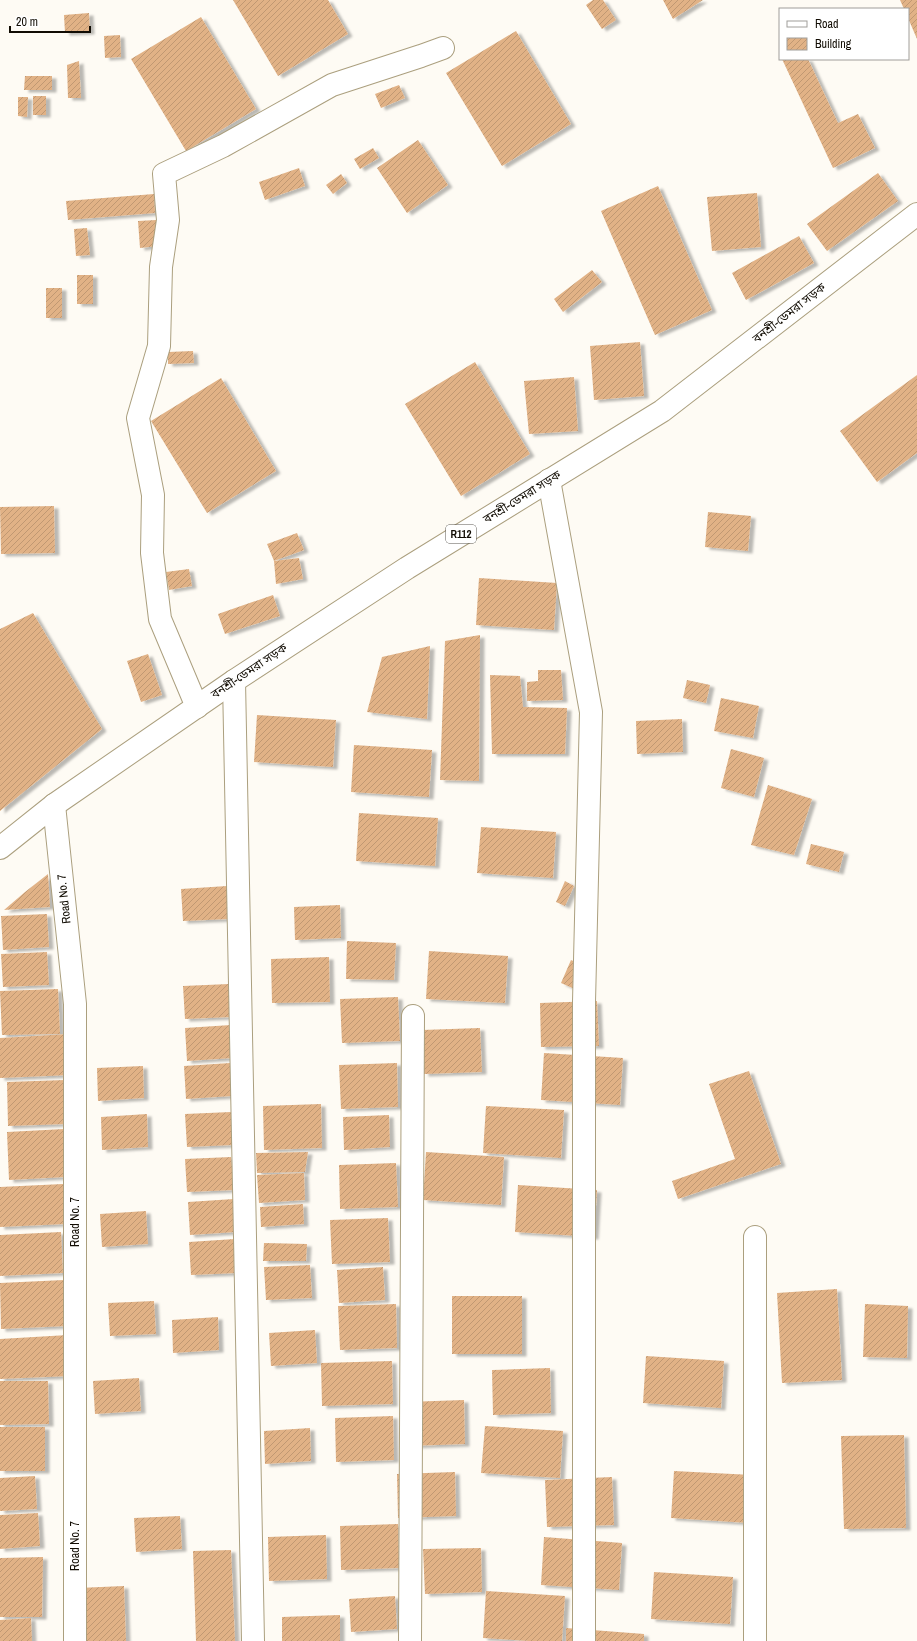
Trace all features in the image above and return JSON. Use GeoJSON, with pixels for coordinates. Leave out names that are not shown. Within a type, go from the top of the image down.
{"type":"FeatureCollection","features":[{"type":"Feature","properties":{"kind":"street"},"geometry":{"type":"LineString","coordinates":[[197,707],[160,619],[152,553],[154,495],[138,418],[159,346],[160,267],[168,220],[164,174],[223,146],[332,85],[443,48]]}},
{"type":"Feature","properties":{"kind":"street","name":"বনশ্রী-ডেমরা সড়ক"},"geometry":{"type":"LineString","coordinates":[[0,848],[54,805],[234,680],[407,568],[662,411],[917,214]]}},
{"type":"Feature","properties":{"kind":"street"},"geometry":{"type":"LineString","coordinates":[[549,480],[591,712],[584,1002],[584,1641]]}},
{"type":"Feature","properties":{"kind":"street"},"geometry":{"type":"LineString","coordinates":[[234,680],[253,1641]]}},
{"type":"Feature","properties":{"kind":"street","name":"Road No. 7"},"geometry":{"type":"LineString","coordinates":[[54,805],[75,1004],[75,1641]]}},
{"type":"Feature","properties":{"kind":"street"},"geometry":{"type":"LineString","coordinates":[[410,1641],[414,1016]]}},
{"type":"Feature","properties":{"kind":"street"},"geometry":{"type":"LineString","coordinates":[[755,1237],[755,1641]]}},
{"type":"Feature","properties":{"kind":"building"},"geometry":{"type":"Polygon","coordinates":[[[233,0],[328,0],[348,34],[278,76],[233,0]]]}},
{"type":"Feature","properties":{"kind":"building"},"geometry":{"type":"Polygon","coordinates":[[[593,0],[603,0],[616,20],[602,29],[586,5],[593,0]]]}},
{"type":"Feature","properties":{"kind":"building"},"geometry":{"type":"Polygon","coordinates":[[[663,0],[703,0],[673,19],[663,0]]]}},
{"type":"Feature","properties":{"kind":"building"},"geometry":{"type":"Polygon","coordinates":[[[900,0],[917,0],[917,39],[909,20],[909,8],[904,8],[900,0]]]}},
{"type":"Feature","properties":{"kind":"building"},"geometry":{"type":"Polygon","coordinates":[[[89,13],[90,32],[65,33],[64,15],[89,13]]]}},
{"type":"Feature","properties":{"kind":"building"},"geometry":{"type":"Polygon","coordinates":[[[201,17],[256,109],[186,151],[131,59],[201,17]]]}},
{"type":"Feature","properties":{"kind":"building"},"geometry":{"type":"Polygon","coordinates":[[[516,31],[571,124],[502,166],[446,73],[516,31]]]}},
{"type":"Feature","properties":{"kind":"building"},"geometry":{"type":"Polygon","coordinates":[[[120,35],[121,57],[105,58],[104,36],[120,35]]]}},
{"type":"Feature","properties":{"kind":"building"},"geometry":{"type":"Polygon","coordinates":[[[782,60],[808,60],[838,123],[858,114],[875,148],[833,168],[782,60]]]}},
{"type":"Feature","properties":{"kind":"building"},"geometry":{"type":"Polygon","coordinates":[[[79,61],[81,98],[68,98],[67,65],[79,61]]]}},
{"type":"Feature","properties":{"kind":"building"},"geometry":{"type":"Polygon","coordinates":[[[25,76],[52,76],[52,90],[24,90],[25,76]]]}},
{"type":"Feature","properties":{"kind":"building"},"geometry":{"type":"Polygon","coordinates":[[[399,85],[405,98],[381,108],[375,94],[399,85]]]}},
{"type":"Feature","properties":{"kind":"building"},"geometry":{"type":"Polygon","coordinates":[[[33,96],[46,96],[46,115],[33,115],[33,96]]]}},
{"type":"Feature","properties":{"kind":"building"},"geometry":{"type":"Polygon","coordinates":[[[18,97],[28,97],[27,117],[18,116],[18,97]]]}},
{"type":"Feature","properties":{"kind":"building"},"geometry":{"type":"Polygon","coordinates":[[[418,140],[448,185],[407,213],[377,168],[418,140]]]}},
{"type":"Feature","properties":{"kind":"building"},"geometry":{"type":"Polygon","coordinates":[[[373,148],[379,158],[360,169],[354,159],[373,148]]]}},
{"type":"Feature","properties":{"kind":"building"},"geometry":{"type":"Polygon","coordinates":[[[299,168],[305,186],[265,200],[259,182],[299,168]]]}},
{"type":"Feature","properties":{"kind":"building"},"geometry":{"type":"Polygon","coordinates":[[[878,173],[898,201],[827,251],[807,224],[878,173]]]}},
{"type":"Feature","properties":{"kind":"building"},"geometry":{"type":"Polygon","coordinates":[[[341,174],[347,183],[333,194],[326,185],[341,174]]]}},
{"type":"Feature","properties":{"kind":"building"},"geometry":{"type":"Polygon","coordinates":[[[658,186],[712,310],[655,335],[601,211],[658,186]]]}},
{"type":"Feature","properties":{"kind":"building"},"geometry":{"type":"Polygon","coordinates":[[[757,193],[761,247],[712,251],[707,197],[757,193]]]}},
{"type":"Feature","properties":{"kind":"building"},"geometry":{"type":"Polygon","coordinates":[[[154,194],[155,213],[68,220],[66,201],[154,194]]]}},
{"type":"Feature","properties":{"kind":"building"},"geometry":{"type":"Polygon","coordinates":[[[156,220],[158,246],[140,248],[138,221],[156,220]]]}},
{"type":"Feature","properties":{"kind":"building"},"geometry":{"type":"Polygon","coordinates":[[[87,228],[90,255],[76,256],[74,229],[87,228]]]}},
{"type":"Feature","properties":{"kind":"building"},"geometry":{"type":"Polygon","coordinates":[[[799,236],[814,263],[746,300],[732,273],[799,236]]]}},
{"type":"Feature","properties":{"kind":"building"},"geometry":{"type":"Polygon","coordinates":[[[592,270],[602,282],[563,312],[554,299],[592,270]]]}},
{"type":"Feature","properties":{"kind":"building"},"geometry":{"type":"Polygon","coordinates":[[[77,275],[93,275],[93,304],[77,304],[77,275]]]}},
{"type":"Feature","properties":{"kind":"building"},"geometry":{"type":"Polygon","coordinates":[[[46,288],[62,288],[62,318],[46,318],[46,288]]]}},
{"type":"Feature","properties":{"kind":"building"},"geometry":{"type":"Polygon","coordinates":[[[640,342],[644,396],[594,400],[590,346],[640,342]]]}},
{"type":"Feature","properties":{"kind":"building"},"geometry":{"type":"Polygon","coordinates":[[[193,351],[194,363],[168,364],[168,352],[193,351]]]}},
{"type":"Feature","properties":{"kind":"building"},"geometry":{"type":"Polygon","coordinates":[[[475,362],[530,454],[461,496],[405,404],[475,362]]]}},
{"type":"Feature","properties":{"kind":"building"},"geometry":{"type":"Polygon","coordinates":[[[917,375],[917,453],[877,482],[840,431],[917,375]]]}},
{"type":"Feature","properties":{"kind":"building"},"geometry":{"type":"Polygon","coordinates":[[[574,377],[578,431],[529,434],[524,381],[574,377]]]}},
{"type":"Feature","properties":{"kind":"building"},"geometry":{"type":"Polygon","coordinates":[[[221,378],[276,471],[207,513],[151,421],[221,378]]]}},
{"type":"Feature","properties":{"kind":"building"},"geometry":{"type":"Polygon","coordinates":[[[54,506],[55,553],[1,554],[0,507],[54,506]]]}},
{"type":"Feature","properties":{"kind":"building"},"geometry":{"type":"Polygon","coordinates":[[[708,512],[751,516],[748,551],[705,547],[708,512]]]}},
{"type":"Feature","properties":{"kind":"building"},"geometry":{"type":"Polygon","coordinates":[[[297,533],[304,550],[274,561],[267,544],[297,533]]]}},
{"type":"Feature","properties":{"kind":"building"},"geometry":{"type":"Polygon","coordinates":[[[299,558],[303,579],[276,584],[274,561],[299,558]]]}},
{"type":"Feature","properties":{"kind":"building"},"geometry":{"type":"Polygon","coordinates":[[[189,569],[192,586],[169,590],[166,572],[189,569]]]}},
{"type":"Feature","properties":{"kind":"building"},"geometry":{"type":"Polygon","coordinates":[[[479,578],[557,583],[554,630],[476,625],[479,578]]]}},
{"type":"Feature","properties":{"kind":"building"},"geometry":{"type":"Polygon","coordinates":[[[273,595],[280,616],[225,634],[218,614],[273,595]]]}},
{"type":"Feature","properties":{"kind":"building"},"geometry":{"type":"Polygon","coordinates":[[[33,613],[102,729],[0,811],[0,629],[33,613]]]}},
{"type":"Feature","properties":{"kind":"building"},"geometry":{"type":"Polygon","coordinates":[[[480,635],[479,781],[440,780],[445,641],[480,635]]]}},
{"type":"Feature","properties":{"kind":"building"},"geometry":{"type":"Polygon","coordinates":[[[430,646],[427,719],[367,712],[382,657],[430,646]]]}},
{"type":"Feature","properties":{"kind":"building"},"geometry":{"type":"Polygon","coordinates":[[[148,654],[162,695],[141,702],[127,661],[148,654]]]}},
{"type":"Feature","properties":{"kind":"building"},"geometry":{"type":"Polygon","coordinates":[[[538,670],[561,670],[563,700],[527,701],[527,682],[538,681],[538,670]]]}},
{"type":"Feature","properties":{"kind":"building"},"geometry":{"type":"Polygon","coordinates":[[[490,675],[520,676],[523,707],[567,708],[565,754],[492,754],[490,675]]]}},
{"type":"Feature","properties":{"kind":"building"},"geometry":{"type":"Polygon","coordinates":[[[687,680],[710,685],[706,703],[683,698],[687,680]]]}},
{"type":"Feature","properties":{"kind":"building"},"geometry":{"type":"Polygon","coordinates":[[[721,698],[759,706],[753,738],[714,731],[721,698]]]}},
{"type":"Feature","properties":{"kind":"building"},"geometry":{"type":"Polygon","coordinates":[[[257,715],[336,720],[333,767],[254,762],[257,715]]]}},
{"type":"Feature","properties":{"kind":"building"},"geometry":{"type":"Polygon","coordinates":[[[682,719],[683,752],[637,754],[636,721],[682,719]]]}},
{"type":"Feature","properties":{"kind":"building"},"geometry":{"type":"Polygon","coordinates":[[[354,745],[432,750],[429,797],[351,792],[354,745]]]}},
{"type":"Feature","properties":{"kind":"building"},"geometry":{"type":"Polygon","coordinates":[[[731,749],[764,758],[754,797],[721,788],[731,749]]]}},
{"type":"Feature","properties":{"kind":"building"},"geometry":{"type":"Polygon","coordinates":[[[768,785],[812,799],[794,855],[751,845],[768,785]]]}},
{"type":"Feature","properties":{"kind":"building"},"geometry":{"type":"Polygon","coordinates":[[[359,813],[438,818],[435,866],[356,861],[359,813]]]}},
{"type":"Feature","properties":{"kind":"building"},"geometry":{"type":"Polygon","coordinates":[[[481,827],[556,832],[553,878],[477,873],[481,827]]]}},
{"type":"Feature","properties":{"kind":"building"},"geometry":{"type":"Polygon","coordinates":[[[811,844],[844,852],[839,872],[806,864],[811,844]]]}},
{"type":"Feature","properties":{"kind":"building"},"geometry":{"type":"Polygon","coordinates":[[[48,874],[50,907],[4,910],[25,892],[48,874]]]}},
{"type":"Feature","properties":{"kind":"building"},"geometry":{"type":"Polygon","coordinates":[[[565,881],[574,886],[565,906],[556,902],[565,881]]]}},
{"type":"Feature","properties":{"kind":"building"},"geometry":{"type":"Polygon","coordinates":[[[227,886],[229,919],[183,921],[181,889],[227,886]]]}},
{"type":"Feature","properties":{"kind":"building"},"geometry":{"type":"Polygon","coordinates":[[[340,905],[341,938],[295,940],[294,907],[340,905]]]}},
{"type":"Feature","properties":{"kind":"building"},"geometry":{"type":"Polygon","coordinates":[[[47,914],[49,947],[3,950],[1,916],[47,914]]]}},
{"type":"Feature","properties":{"kind":"building"},"geometry":{"type":"Polygon","coordinates":[[[347,941],[396,943],[394,980],[346,979],[347,941]]]}},
{"type":"Feature","properties":{"kind":"building"},"geometry":{"type":"Polygon","coordinates":[[[429,951],[508,956],[505,1003],[426,999],[429,951]]]}},
{"type":"Feature","properties":{"kind":"building"},"geometry":{"type":"Polygon","coordinates":[[[47,952],[49,985],[3,987],[1,954],[47,952]]]}},
{"type":"Feature","properties":{"kind":"building"},"geometry":{"type":"Polygon","coordinates":[[[329,957],[330,1002],[272,1003],[271,959],[329,957]]]}},
{"type":"Feature","properties":{"kind":"building"},"geometry":{"type":"Polygon","coordinates":[[[571,960],[587,967],[577,990],[561,983],[571,960]]]}},
{"type":"Feature","properties":{"kind":"building"},"geometry":{"type":"Polygon","coordinates":[[[229,984],[231,1017],[185,1019],[183,986],[229,984]]]}},
{"type":"Feature","properties":{"kind":"building"},"geometry":{"type":"Polygon","coordinates":[[[58,989],[60,1034],[2,1035],[0,991],[58,989]]]}},
{"type":"Feature","properties":{"kind":"building"},"geometry":{"type":"Polygon","coordinates":[[[398,997],[400,1041],[342,1043],[340,999],[398,997]]]}},
{"type":"Feature","properties":{"kind":"building"},"geometry":{"type":"Polygon","coordinates":[[[597,1001],[599,1046],[541,1047],[540,1003],[597,1001]]]}},
{"type":"Feature","properties":{"kind":"building"},"geometry":{"type":"Polygon","coordinates":[[[231,1025],[233,1058],[187,1061],[185,1028],[231,1025]]]}},
{"type":"Feature","properties":{"kind":"building"},"geometry":{"type":"Polygon","coordinates":[[[480,1028],[482,1072],[424,1074],[422,1030],[480,1028]]]}},
{"type":"Feature","properties":{"kind":"building"},"geometry":{"type":"Polygon","coordinates":[[[69,1034],[71,1075],[0,1078],[0,1038],[69,1034]]]}},
{"type":"Feature","properties":{"kind":"building"},"geometry":{"type":"Polygon","coordinates":[[[544,1053],[623,1058],[620,1105],[541,1100],[544,1053]]]}},
{"type":"Feature","properties":{"kind":"building"},"geometry":{"type":"Polygon","coordinates":[[[230,1063],[232,1096],[186,1099],[184,1066],[230,1063]]]}},
{"type":"Feature","properties":{"kind":"building"},"geometry":{"type":"Polygon","coordinates":[[[397,1063],[398,1107],[341,1109],[339,1065],[397,1063]]]}},
{"type":"Feature","properties":{"kind":"building"},"geometry":{"type":"Polygon","coordinates":[[[143,1066],[144,1098],[98,1101],[97,1068],[143,1066]]]}},
{"type":"Feature","properties":{"kind":"building"},"geometry":{"type":"Polygon","coordinates":[[[749,1071],[781,1164],[678,1199],[672,1181],[735,1159],[709,1084],[749,1071]]]}},
{"type":"Feature","properties":{"kind":"building"},"geometry":{"type":"Polygon","coordinates":[[[65,1080],[66,1124],[8,1126],[7,1082],[65,1080]]]}},
{"type":"Feature","properties":{"kind":"building"},"geometry":{"type":"Polygon","coordinates":[[[321,1104],[322,1148],[264,1150],[263,1106],[321,1104]]]}},
{"type":"Feature","properties":{"kind":"building"},"geometry":{"type":"Polygon","coordinates":[[[486,1106],[564,1110],[561,1158],[483,1153],[486,1106]]]}},
{"type":"Feature","properties":{"kind":"building"},"geometry":{"type":"Polygon","coordinates":[[[231,1112],[233,1145],[187,1147],[185,1114],[231,1112]]]}},
{"type":"Feature","properties":{"kind":"building"},"geometry":{"type":"Polygon","coordinates":[[[147,1114],[148,1147],[102,1150],[101,1117],[147,1114]]]}},
{"type":"Feature","properties":{"kind":"building"},"geometry":{"type":"Polygon","coordinates":[[[389,1115],[390,1147],[344,1150],[343,1117],[389,1115]]]}},
{"type":"Feature","properties":{"kind":"building"},"geometry":{"type":"Polygon","coordinates":[[[64,1129],[66,1177],[9,1180],[7,1132],[64,1129]]]}},
{"type":"Feature","properties":{"kind":"building"},"geometry":{"type":"Polygon","coordinates":[[[308,1152],[305,1172],[257,1173],[256,1153],[308,1152]]]}},
{"type":"Feature","properties":{"kind":"building"},"geometry":{"type":"Polygon","coordinates":[[[426,1152],[504,1157],[501,1205],[423,1200],[426,1152]]]}},
{"type":"Feature","properties":{"kind":"building"},"geometry":{"type":"Polygon","coordinates":[[[231,1157],[234,1190],[187,1192],[185,1159],[231,1157]]]}},
{"type":"Feature","properties":{"kind":"building"},"geometry":{"type":"Polygon","coordinates":[[[396,1163],[398,1207],[340,1209],[339,1165],[396,1163]]]}},
{"type":"Feature","properties":{"kind":"building"},"geometry":{"type":"Polygon","coordinates":[[[304,1173],[305,1200],[259,1203],[257,1175],[304,1173]]]}},
{"type":"Feature","properties":{"kind":"building"},"geometry":{"type":"Polygon","coordinates":[[[63,1184],[65,1224],[0,1227],[0,1187],[63,1184]]]}},
{"type":"Feature","properties":{"kind":"building"},"geometry":{"type":"Polygon","coordinates":[[[518,1185],[597,1190],[594,1237],[515,1232],[518,1185]]]}},
{"type":"Feature","properties":{"kind":"building"},"geometry":{"type":"Polygon","coordinates":[[[234,1199],[236,1232],[190,1235],[188,1202],[234,1199]]]}},
{"type":"Feature","properties":{"kind":"building"},"geometry":{"type":"Polygon","coordinates":[[[303,1204],[304,1224],[261,1227],[260,1207],[303,1204]]]}},
{"type":"Feature","properties":{"kind":"building"},"geometry":{"type":"Polygon","coordinates":[[[146,1211],[148,1244],[102,1247],[100,1214],[146,1211]]]}},
{"type":"Feature","properties":{"kind":"building"},"geometry":{"type":"Polygon","coordinates":[[[388,1218],[390,1262],[332,1264],[330,1220],[388,1218]]]}},
{"type":"Feature","properties":{"kind":"building"},"geometry":{"type":"Polygon","coordinates":[[[61,1232],[63,1273],[0,1276],[0,1235],[61,1232]]]}},
{"type":"Feature","properties":{"kind":"building"},"geometry":{"type":"Polygon","coordinates":[[[235,1239],[237,1273],[191,1275],[189,1242],[235,1239]]]}},
{"type":"Feature","properties":{"kind":"building"},"geometry":{"type":"Polygon","coordinates":[[[264,1243],[307,1244],[306,1261],[263,1261],[264,1243]]]}},
{"type":"Feature","properties":{"kind":"building"},"geometry":{"type":"Polygon","coordinates":[[[310,1265],[312,1298],[266,1300],[264,1267],[310,1265]]]}},
{"type":"Feature","properties":{"kind":"building"},"geometry":{"type":"Polygon","coordinates":[[[383,1267],[385,1300],[339,1303],[337,1270],[383,1267]]]}},
{"type":"Feature","properties":{"kind":"building"},"geometry":{"type":"Polygon","coordinates":[[[64,1280],[67,1326],[1,1329],[0,1283],[64,1280]]]}},
{"type":"Feature","properties":{"kind":"building"},"geometry":{"type":"Polygon","coordinates":[[[837,1289],[842,1380],[782,1383],[777,1293],[837,1289]]]}},
{"type":"Feature","properties":{"kind":"building"},"geometry":{"type":"Polygon","coordinates":[[[452,1296],[522,1296],[522,1354],[452,1354],[452,1296]]]}},
{"type":"Feature","properties":{"kind":"building"},"geometry":{"type":"Polygon","coordinates":[[[154,1301],[156,1334],[110,1336],[108,1303],[154,1301]]]}},
{"type":"Feature","properties":{"kind":"building"},"geometry":{"type":"Polygon","coordinates":[[[396,1304],[397,1348],[340,1350],[338,1306],[396,1304]]]}},
{"type":"Feature","properties":{"kind":"building"},"geometry":{"type":"Polygon","coordinates":[[[865,1304],[908,1306],[907,1358],[863,1357],[865,1304]]]}},
{"type":"Feature","properties":{"kind":"building"},"geometry":{"type":"Polygon","coordinates":[[[218,1317],[219,1350],[173,1353],[172,1320],[218,1317]]]}},
{"type":"Feature","properties":{"kind":"building"},"geometry":{"type":"Polygon","coordinates":[[[315,1330],[317,1363],[271,1366],[269,1333],[315,1330]]]}},
{"type":"Feature","properties":{"kind":"building"},"geometry":{"type":"Polygon","coordinates":[[[68,1335],[70,1376],[0,1379],[0,1339],[68,1335]]]}},
{"type":"Feature","properties":{"kind":"building"},"geometry":{"type":"Polygon","coordinates":[[[646,1356],[724,1361],[721,1408],[643,1403],[646,1356]]]}},
{"type":"Feature","properties":{"kind":"building"},"geometry":{"type":"Polygon","coordinates":[[[392,1361],[393,1404],[322,1406],[321,1363],[392,1361]]]}},
{"type":"Feature","properties":{"kind":"building"},"geometry":{"type":"Polygon","coordinates":[[[550,1368],[551,1413],[493,1415],[492,1370],[550,1368]]]}},
{"type":"Feature","properties":{"kind":"building"},"geometry":{"type":"Polygon","coordinates":[[[139,1378],[141,1411],[95,1414],[93,1381],[139,1378]]]}},
{"type":"Feature","properties":{"kind":"building"},"geometry":{"type":"Polygon","coordinates":[[[0,1381],[48,1381],[49,1424],[0,1425],[0,1381]]]}},
{"type":"Feature","properties":{"kind":"building"},"geometry":{"type":"Polygon","coordinates":[[[464,1400],[465,1444],[408,1446],[406,1402],[464,1400]]]}},
{"type":"Feature","properties":{"kind":"building"},"geometry":{"type":"Polygon","coordinates":[[[393,1416],[394,1460],[336,1462],[335,1418],[393,1416]]]}},
{"type":"Feature","properties":{"kind":"building"},"geometry":{"type":"Polygon","coordinates":[[[485,1426],[563,1431],[560,1478],[481,1473],[485,1426]]]}},
{"type":"Feature","properties":{"kind":"building"},"geometry":{"type":"Polygon","coordinates":[[[0,1427],[45,1427],[45,1471],[0,1471],[0,1427]]]}},
{"type":"Feature","properties":{"kind":"building"},"geometry":{"type":"Polygon","coordinates":[[[310,1428],[311,1461],[265,1464],[264,1431],[310,1428]]]}},
{"type":"Feature","properties":{"kind":"building"},"geometry":{"type":"Polygon","coordinates":[[[904,1435],[906,1528],[844,1529],[841,1436],[904,1435]]]}},
{"type":"Feature","properties":{"kind":"building"},"geometry":{"type":"Polygon","coordinates":[[[674,1471],[752,1475],[749,1523],[671,1518],[674,1471]]]}},
{"type":"Feature","properties":{"kind":"building"},"geometry":{"type":"Polygon","coordinates":[[[455,1472],[456,1516],[398,1518],[397,1474],[455,1472]]]}},
{"type":"Feature","properties":{"kind":"building"},"geometry":{"type":"Polygon","coordinates":[[[35,1476],[37,1509],[0,1511],[0,1478],[35,1476]]]}},
{"type":"Feature","properties":{"kind":"building"},"geometry":{"type":"Polygon","coordinates":[[[612,1477],[614,1525],[547,1527],[545,1480],[612,1477]]]}},
{"type":"Feature","properties":{"kind":"building"},"geometry":{"type":"Polygon","coordinates":[[[38,1513],[40,1546],[0,1549],[0,1515],[38,1513]]]}},
{"type":"Feature","properties":{"kind":"building"},"geometry":{"type":"Polygon","coordinates":[[[180,1516],[182,1549],[136,1552],[134,1518],[180,1516]]]}},
{"type":"Feature","properties":{"kind":"building"},"geometry":{"type":"Polygon","coordinates":[[[398,1524],[399,1568],[341,1570],[340,1526],[398,1524]]]}},
{"type":"Feature","properties":{"kind":"building"},"geometry":{"type":"Polygon","coordinates":[[[326,1535],[327,1579],[269,1581],[268,1537],[326,1535]]]}},
{"type":"Feature","properties":{"kind":"building"},"geometry":{"type":"Polygon","coordinates":[[[544,1537],[622,1543],[619,1590],[541,1585],[544,1537]]]}},
{"type":"Feature","properties":{"kind":"building"},"geometry":{"type":"Polygon","coordinates":[[[481,1548],[482,1592],[425,1594],[423,1549],[481,1548]]]}},
{"type":"Feature","properties":{"kind":"building"},"geometry":{"type":"Polygon","coordinates":[[[231,1550],[235,1641],[196,1641],[193,1551],[231,1550]]]}},
{"type":"Feature","properties":{"kind":"building"},"geometry":{"type":"Polygon","coordinates":[[[43,1557],[42,1617],[0,1617],[0,1558],[43,1557]]]}},
{"type":"Feature","properties":{"kind":"building"},"geometry":{"type":"Polygon","coordinates":[[[654,1572],[733,1577],[730,1624],[651,1619],[654,1572]]]}},
{"type":"Feature","properties":{"kind":"building"},"geometry":{"type":"Polygon","coordinates":[[[124,1586],[126,1641],[80,1641],[78,1588],[124,1586]]]}},
{"type":"Feature","properties":{"kind":"building"},"geometry":{"type":"Polygon","coordinates":[[[486,1591],[565,1596],[562,1641],[529,1641],[483,1638],[486,1591]]]}},
{"type":"Feature","properties":{"kind":"building"},"geometry":{"type":"Polygon","coordinates":[[[395,1596],[397,1629],[351,1632],[349,1599],[395,1596]]]}},
{"type":"Feature","properties":{"kind":"building"},"geometry":{"type":"Polygon","coordinates":[[[340,1615],[340,1641],[282,1641],[282,1617],[340,1615]]]}},
{"type":"Feature","properties":{"kind":"building"},"geometry":{"type":"Polygon","coordinates":[[[31,1618],[32,1641],[0,1641],[0,1620],[31,1618]]]}},
{"type":"Feature","properties":{"kind":"building"},"geometry":{"type":"Polygon","coordinates":[[[566,1628],[644,1634],[644,1641],[566,1641],[566,1628]]]}}]}
